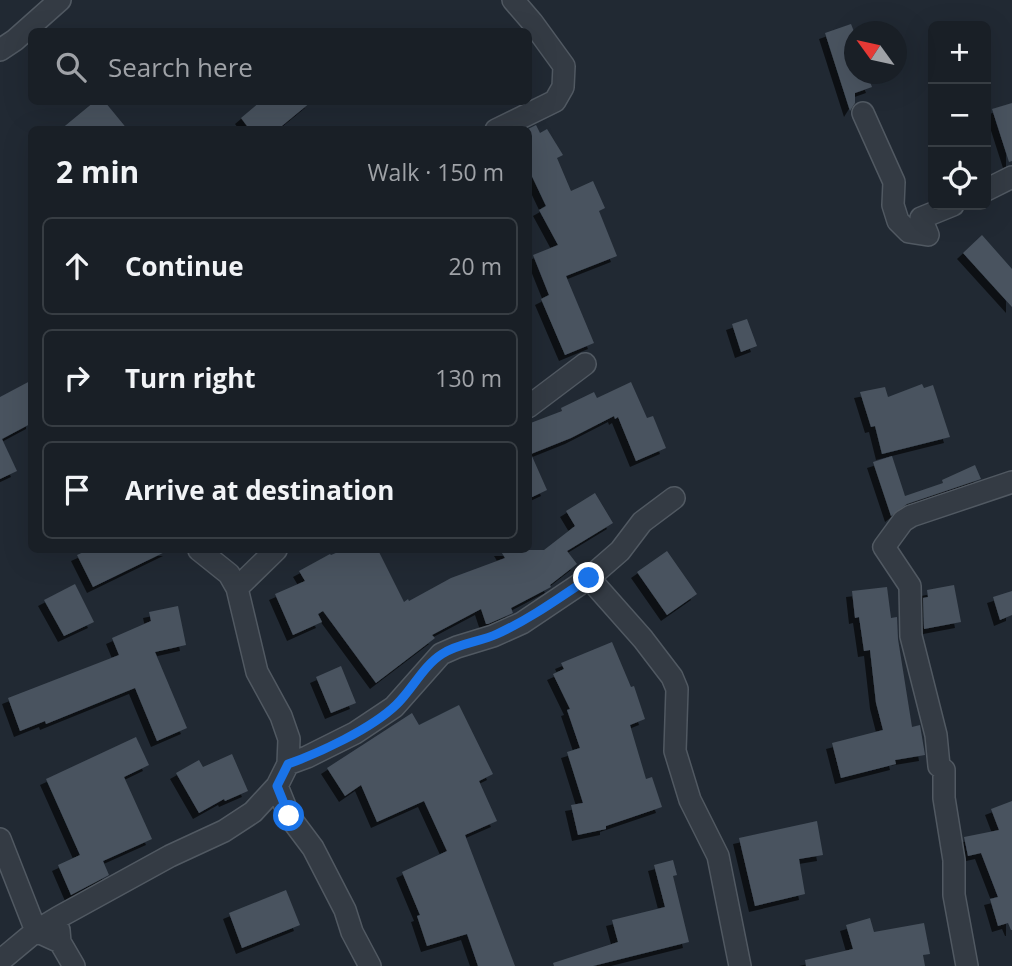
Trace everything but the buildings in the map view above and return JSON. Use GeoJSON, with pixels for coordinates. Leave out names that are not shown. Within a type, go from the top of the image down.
{"type":"FeatureCollection","features":[{"type":"Feature","properties":{"kind":"street"},"geometry":{"type":"LineString","coordinates":[[28,28],[60,0]]}},
{"type":"Feature","properties":{"kind":"street"},"geometry":{"type":"LineString","coordinates":[[504,126],[555,102],[563,87],[564,66],[533,22],[513,0]]}},
{"type":"Feature","properties":{"kind":"street"},"geometry":{"type":"LineString","coordinates":[[0,50],[28,28]]}},
{"type":"Feature","properties":{"kind":"street"},"geometry":{"type":"LineString","coordinates":[[863,113],[894,183],[894,205],[898,221],[909,232],[928,234],[921,218],[941,210]]}},
{"type":"Feature","properties":{"kind":"street"},"geometry":{"type":"LineString","coordinates":[[991,188],[1012,177]]}},
{"type":"Feature","properties":{"kind":"street"},"geometry":{"type":"LineString","coordinates":[[532,404],[585,364]]}},
{"type":"Feature","properties":{"kind":"street"},"geometry":{"type":"LineString","coordinates":[[967,966],[954,895],[954,860],[944,798],[944,770],[939,766],[936,735],[911,636],[910,586],[884,547],[903,521],[911,516],[1012,482]]}},
{"type":"Feature","properties":{"kind":"street"},"geometry":{"type":"LineString","coordinates":[[288,764],[355,733],[394,707],[441,654],[522,623],[589,578],[620,551],[642,522],[674,498]]}},
{"type":"Feature","properties":{"kind":"street"},"geometry":{"type":"LineString","coordinates":[[0,961],[36,931],[58,917],[170,856],[224,831],[253,812],[277,786],[288,764],[289,738],[281,716],[257,673],[237,588],[229,574],[203,553]]}},
{"type":"Feature","properties":{"kind":"street"},"geometry":{"type":"LineString","coordinates":[[237,588],[273,553]]}},
{"type":"Feature","properties":{"kind":"street"},"geometry":{"type":"LineString","coordinates":[[589,578],[643,639],[672,677],[677,689],[675,751],[690,800],[719,856],[740,966]]}},
{"type":"Feature","properties":{"kind":"street"},"geometry":{"type":"LineString","coordinates":[[277,786],[289,816],[313,848],[370,966]]}},
{"type":"Feature","properties":{"kind":"street"},"geometry":{"type":"LineString","coordinates":[[253,812],[289,816]]}},
{"type":"Feature","properties":{"kind":"street"},"geometry":{"type":"LineString","coordinates":[[0,839],[36,931],[60,942]]}},
{"type":"Feature","properties":{"kind":"street"},"geometry":{"type":"LineString","coordinates":[[58,917],[60,942],[74,966]]}},
{"type":"Feature","properties":{"kind":"route"},"geometry":{"type":"LineString","coordinates":[[289,816],[277,786],[288,764],[355,733],[394,707],[441,654],[522,623],[589,578]]}}]}
